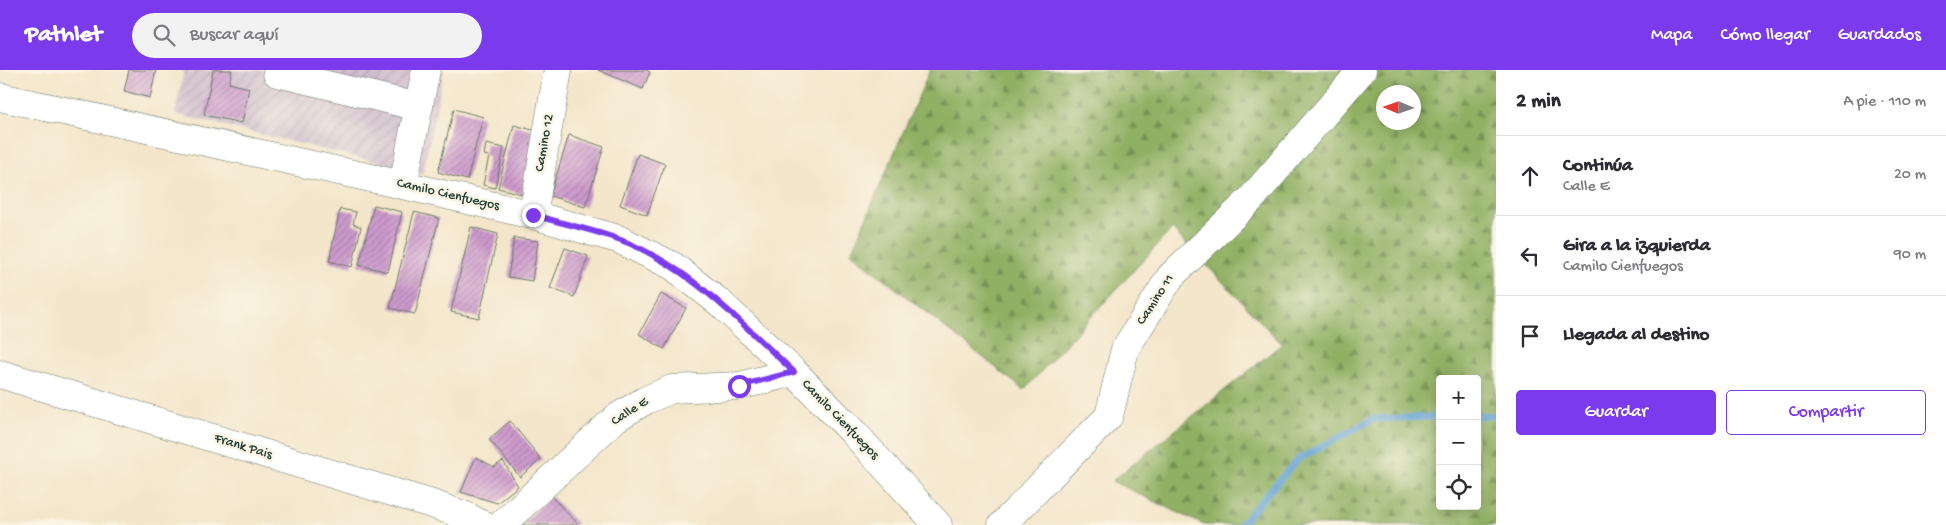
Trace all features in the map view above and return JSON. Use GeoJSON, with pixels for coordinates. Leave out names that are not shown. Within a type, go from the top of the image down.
{"type":"FeatureCollection","features":[{"type":"Feature","properties":{"kind":"street"},"geometry":{"type":"LineString","coordinates":[[403,185],[426,70]]}},
{"type":"Feature","properties":{"kind":"street","name":"Camino 12"},"geometry":{"type":"LineString","coordinates":[[533,215],[558,70]]}},
{"type":"Feature","properties":{"kind":"street","name":"Camino 11"},"geometry":{"type":"LineString","coordinates":[[1002,525],[1109,416],[1125,350],[1171,276],[1251,199],[1362,70]]}},
{"type":"Feature","properties":{"kind":"street"},"geometry":{"type":"LineString","coordinates":[[277,73],[419,107]]}},
{"type":"Feature","properties":{"kind":"street","name":"Camilo Cienfuegos"},"geometry":{"type":"LineString","coordinates":[[0,97],[403,185],[533,215],[618,239],[673,266],[720,303],[794,372],[853,432],[938,525]]}},
{"type":"Feature","properties":{"kind":"street","name":"Calle E"},"geometry":{"type":"LineString","coordinates":[[501,525],[616,418],[646,400],[672,389],[739,386],[794,372]]}},
{"type":"Feature","properties":{"kind":"street","name":"Frank Pais"},"geometry":{"type":"LineString","coordinates":[[0,374],[432,504],[484,525]]}},
{"type":"Feature","properties":{"kind":"shaded area"},"geometry":{"type":"Polygon","coordinates":[[[184,70],[444,70],[423,173],[175,114],[184,70]]]}},
{"type":"Feature","properties":{"kind":"green space"},"geometry":{"type":"Polygon","coordinates":[[[930,70],[1496,70],[1496,525],[1204,525],[1112,481],[1282,344],[1172,229],[1024,390],[851,253],[930,70]]]}},
{"type":"Feature","properties":{"kind":"building"},"geometry":{"type":"Polygon","coordinates":[[[129,70],[156,70],[150,98],[124,91],[129,70]]]}},
{"type":"Feature","properties":{"kind":"building"},"geometry":{"type":"Polygon","coordinates":[[[213,70],[232,70],[229,83],[249,88],[242,123],[204,115],[213,70]]]}},
{"type":"Feature","properties":{"kind":"building"},"geometry":{"type":"Polygon","coordinates":[[[598,70],[646,70],[650,72],[643,89],[598,70]]]}},
{"type":"Feature","properties":{"kind":"building"},"geometry":{"type":"Polygon","coordinates":[[[454,109],[483,117],[467,180],[438,172],[454,109]]]}},
{"type":"Feature","properties":{"kind":"building"},"geometry":{"type":"Polygon","coordinates":[[[514,125],[537,131],[522,194],[498,188],[514,125]]]}},
{"type":"Feature","properties":{"kind":"building"},"geometry":{"type":"Polygon","coordinates":[[[569,135],[604,147],[585,207],[550,196],[569,135]]]}},
{"type":"Feature","properties":{"kind":"building"},"geometry":{"type":"Polygon","coordinates":[[[486,144],[504,148],[495,188],[483,185],[489,156],[484,155],[486,144]]]}},
{"type":"Feature","properties":{"kind":"building"},"geometry":{"type":"Polygon","coordinates":[[[638,154],[665,164],[647,215],[620,205],[638,154]]]}},
{"type":"Feature","properties":{"kind":"building"},"geometry":{"type":"Polygon","coordinates":[[[374,205],[402,212],[388,272],[359,265],[374,205]]]}},
{"type":"Feature","properties":{"kind":"building"},"geometry":{"type":"Polygon","coordinates":[[[340,209],[356,212],[353,224],[361,227],[352,267],[329,261],[340,209]]]}},
{"type":"Feature","properties":{"kind":"building"},"geometry":{"type":"Polygon","coordinates":[[[414,212],[439,218],[415,314],[390,308],[414,212]]]}},
{"type":"Feature","properties":{"kind":"building"},"geometry":{"type":"Polygon","coordinates":[[[471,227],[498,234],[479,318],[451,312],[471,227]]]}},
{"type":"Feature","properties":{"kind":"building"},"geometry":{"type":"Polygon","coordinates":[[[514,238],[538,241],[532,281],[508,277],[514,238]]]}},
{"type":"Feature","properties":{"kind":"building"},"geometry":{"type":"Polygon","coordinates":[[[565,248],[588,256],[574,297],[550,288],[565,248]]]}},
{"type":"Feature","properties":{"kind":"building"},"geometry":{"type":"Polygon","coordinates":[[[661,294],[686,308],[664,349],[639,334],[661,294]]]}},
{"type":"Feature","properties":{"kind":"building"},"geometry":{"type":"Polygon","coordinates":[[[510,421],[541,459],[520,477],[489,439],[510,421]]]}},
{"type":"Feature","properties":{"kind":"building"},"geometry":{"type":"Polygon","coordinates":[[[476,457],[494,467],[503,461],[518,486],[497,503],[461,492],[476,457]]]}},
{"type":"Feature","properties":{"kind":"building"},"geometry":{"type":"Polygon","coordinates":[[[551,496],[577,523],[575,525],[521,525],[551,496]]]}},
{"type":"Feature","properties":{"kind":"waterway"},"geometry":{"type":"LineString","coordinates":[[1481,416],[1496,416]]}},
{"type":"Feature","properties":{"kind":"waterway"},"geometry":{"type":"LineString","coordinates":[[1240,525],[1297,460],[1373,419],[1436,417]]}},
{"type":"Feature","properties":{"kind":"route"},"geometry":{"type":"LineString","coordinates":[[533,215],[618,239],[673,266],[720,303],[794,372],[739,386]]}}]}
